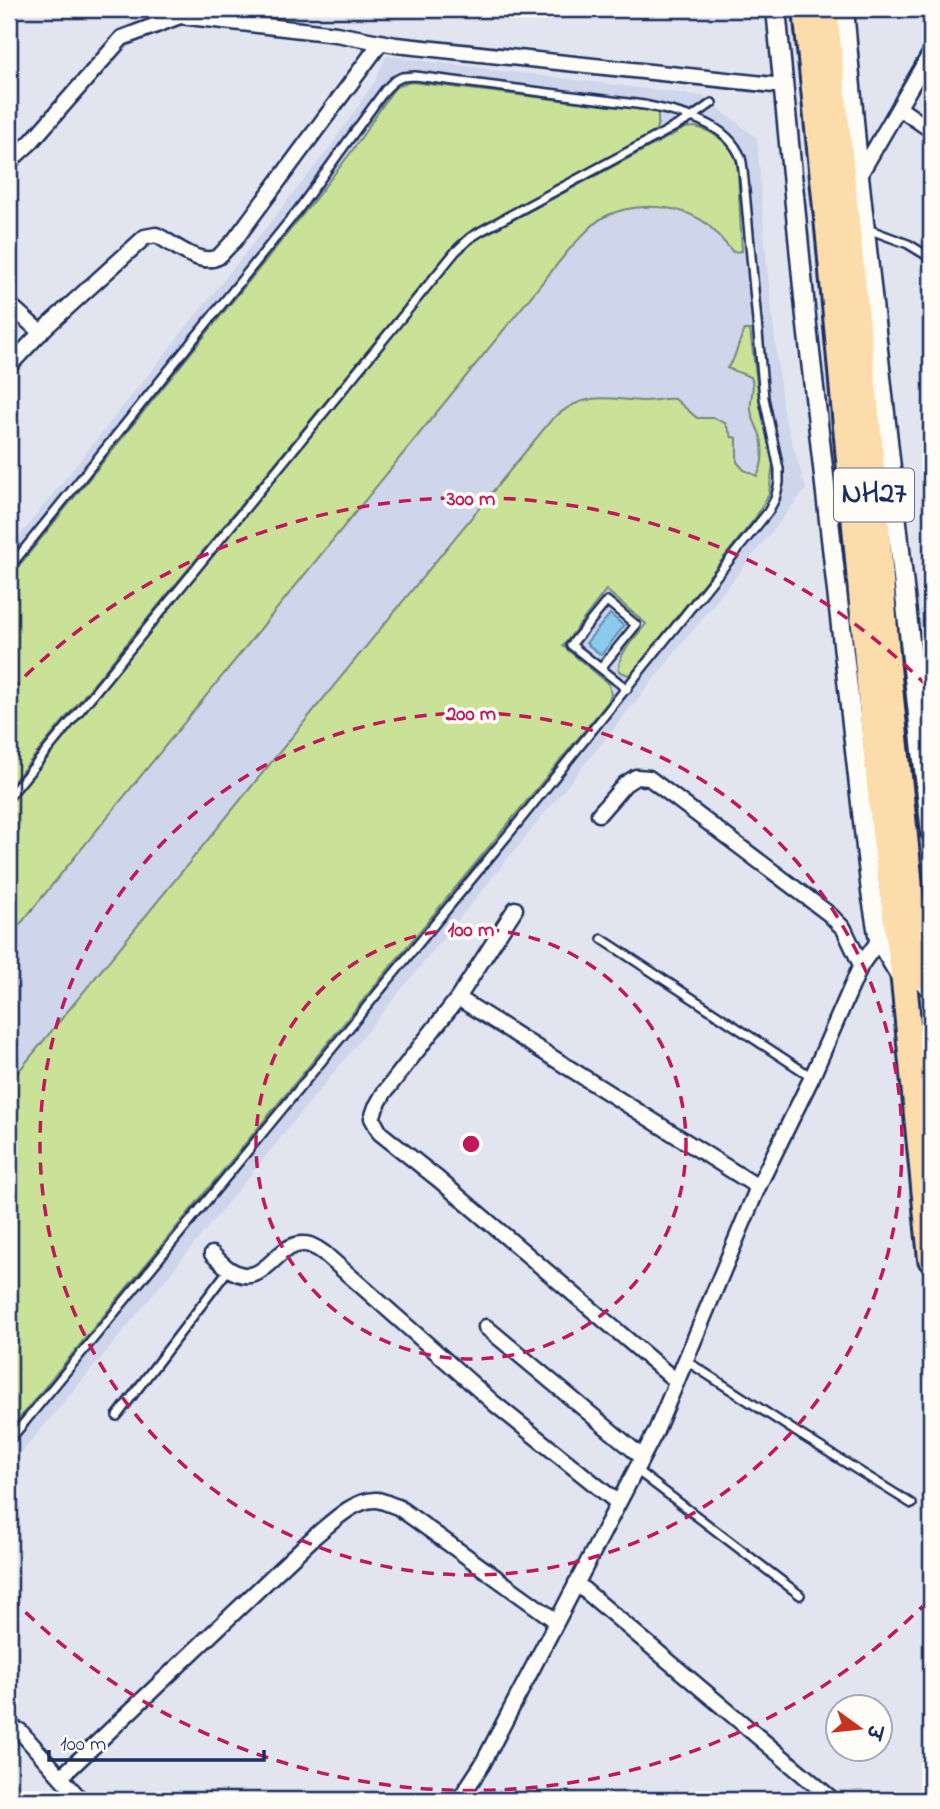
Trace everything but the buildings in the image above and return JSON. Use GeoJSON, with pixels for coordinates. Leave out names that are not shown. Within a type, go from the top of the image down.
{"type":"FeatureCollection","features":[{"type":"Feature","properties":{"kind":"highway","name":"NH27"},"geometry":{"type":"LineString","coordinates":[[806,9],[884,834],[918,985],[931,1259]]}},
{"type":"Feature","properties":{"kind":"highway","name":"NH27"},"geometry":{"type":"LineString","coordinates":[[825,9],[870,442],[888,667],[931,1097]]}},
{"type":"Feature","properties":{"kind":"street"},"geometry":{"type":"LineString","coordinates":[[776,9],[807,322],[871,892],[879,940],[918,985]]}},
{"type":"Feature","properties":{"kind":"street"},"geometry":{"type":"LineString","coordinates":[[844,9],[859,176],[931,833]]}},
{"type":"Feature","properties":{"kind":"street"},"geometry":{"type":"LineString","coordinates":[[9,162],[31,142],[121,38],[181,12],[380,42],[783,86]]}},
{"type":"Feature","properties":{"kind":"street"},"geometry":{"type":"LineString","coordinates":[[9,366],[145,237],[156,234],[192,256],[204,259],[217,257],[234,240],[380,42]]}},
{"type":"Feature","properties":{"kind":"street"},"geometry":{"type":"LineString","coordinates":[[859,176],[931,52]]}},
{"type":"Feature","properties":{"kind":"street"},"geometry":{"type":"LineString","coordinates":[[899,108],[931,130]]}},
{"type":"Feature","properties":{"kind":"street"},"geometry":{"type":"LineString","coordinates":[[9,304],[41,333]]}},
{"type":"Feature","properties":{"kind":"street"},"geometry":{"type":"LineString","coordinates":[[599,814],[625,784],[636,777],[649,778],[829,914],[844,929],[861,965]]}},
{"type":"Feature","properties":{"kind":"street"},"geometry":{"type":"LineString","coordinates":[[918,985],[931,906]]}},
{"type":"Feature","properties":{"kind":"street"},"geometry":{"type":"LineString","coordinates":[[515,909],[458,998],[384,1093],[372,1118],[380,1133],[676,1381]]}},
{"type":"Feature","properties":{"kind":"street"},"geometry":{"type":"LineString","coordinates":[[459,1800],[482,1765],[656,1431],[758,1187],[812,1077],[861,965],[879,940]]}},
{"type":"Feature","properties":{"kind":"street"},"geometry":{"type":"LineString","coordinates":[[458,998],[758,1187]]}},
{"type":"Feature","properties":{"kind":"street"},"geometry":{"type":"LineString","coordinates":[[212,1254],[229,1269],[253,1275],[268,1267],[283,1251],[295,1245],[309,1245],[324,1253],[495,1404],[618,1503]]}},
{"type":"Feature","properties":{"kind":"street"},"geometry":{"type":"LineString","coordinates":[[486,1327],[639,1463]]}},
{"type":"Feature","properties":{"kind":"street"},"geometry":{"type":"LineString","coordinates":[[61,1777],[315,1536],[364,1501],[377,1500],[398,1507],[556,1621]]}},
{"type":"Feature","properties":{"kind":"street"},"geometry":{"type":"LineString","coordinates":[[576,1583],[833,1800]]}},
{"type":"Feature","properties":{"kind":"street"},"geometry":{"type":"LineString","coordinates":[[9,1728],[20,1731],[81,1800]]}},
{"type":"Feature","properties":{"kind":"lane"},"geometry":{"type":"LineString","coordinates":[[9,568],[298,210],[394,81],[415,76],[644,105],[691,118],[721,133],[741,158],[764,398],[779,470],[775,499],[757,528],[509,835],[9,1441]]}},
{"type":"Feature","properties":{"kind":"lane"},"geometry":{"type":"LineString","coordinates":[[9,797],[456,251],[477,234],[691,118],[712,103]]}},
{"type":"Feature","properties":{"kind":"lane"},"geometry":{"type":"LineString","coordinates":[[865,228],[908,244],[931,258]]}},
{"type":"Feature","properties":{"kind":"lane"},"geometry":{"type":"LineString","coordinates":[[601,668],[636,625],[607,601],[571,645],[627,689]]}},
{"type":"Feature","properties":{"kind":"lane"},"geometry":{"type":"LineString","coordinates":[[602,939],[812,1077]]}},
{"type":"Feature","properties":{"kind":"lane"},"geometry":{"type":"LineString","coordinates":[[117,1416],[229,1269]]}},
{"type":"Feature","properties":{"kind":"lane"},"geometry":{"type":"LineString","coordinates":[[685,1359],[912,1504]]}},
{"type":"Feature","properties":{"kind":"lane"},"geometry":{"type":"LineString","coordinates":[[639,1463],[800,1595]]}},
{"type":"Feature","properties":{"kind":"shaded area"},"geometry":{"type":"Polygon","coordinates":[[[386,56],[703,96],[757,138],[767,268],[783,412],[806,489],[108,1350],[9,1467],[9,549],[331,146],[375,81],[386,56]]]}},
{"type":"Feature","properties":{"kind":"green space"},"geometry":{"type":"Polygon","coordinates":[[[411,82],[652,111],[658,113],[658,123],[655,132],[470,231],[456,243],[9,787],[9,578],[308,208],[352,151],[391,93],[397,86],[411,82]]]}},
{"type":"Feature","properties":{"kind":"green space"},"geometry":{"type":"Polygon","coordinates":[[[695,127],[712,133],[723,141],[736,160],[742,251],[733,252],[707,224],[696,217],[670,209],[629,209],[604,217],[591,226],[9,938],[9,805],[455,259],[481,237],[685,128],[695,127]]]}},
{"type":"Feature","properties":{"kind":"green space"},"geometry":{"type":"Polygon","coordinates":[[[744,330],[750,330],[760,405],[773,464],[769,494],[756,517],[628,675],[619,671],[621,658],[646,624],[606,590],[563,646],[609,684],[611,695],[608,702],[9,1431],[9,1083],[552,419],[572,405],[592,399],[675,399],[697,418],[714,418],[725,423],[732,437],[737,438],[737,462],[744,470],[757,476],[761,466],[762,448],[751,410],[751,377],[727,368],[733,360],[744,330]]]}},
{"type":"Feature","properties":{"kind":"water"},"geometry":{"type":"Polygon","coordinates":[[[610,614],[624,626],[601,655],[586,643],[610,614]]]}}]}
